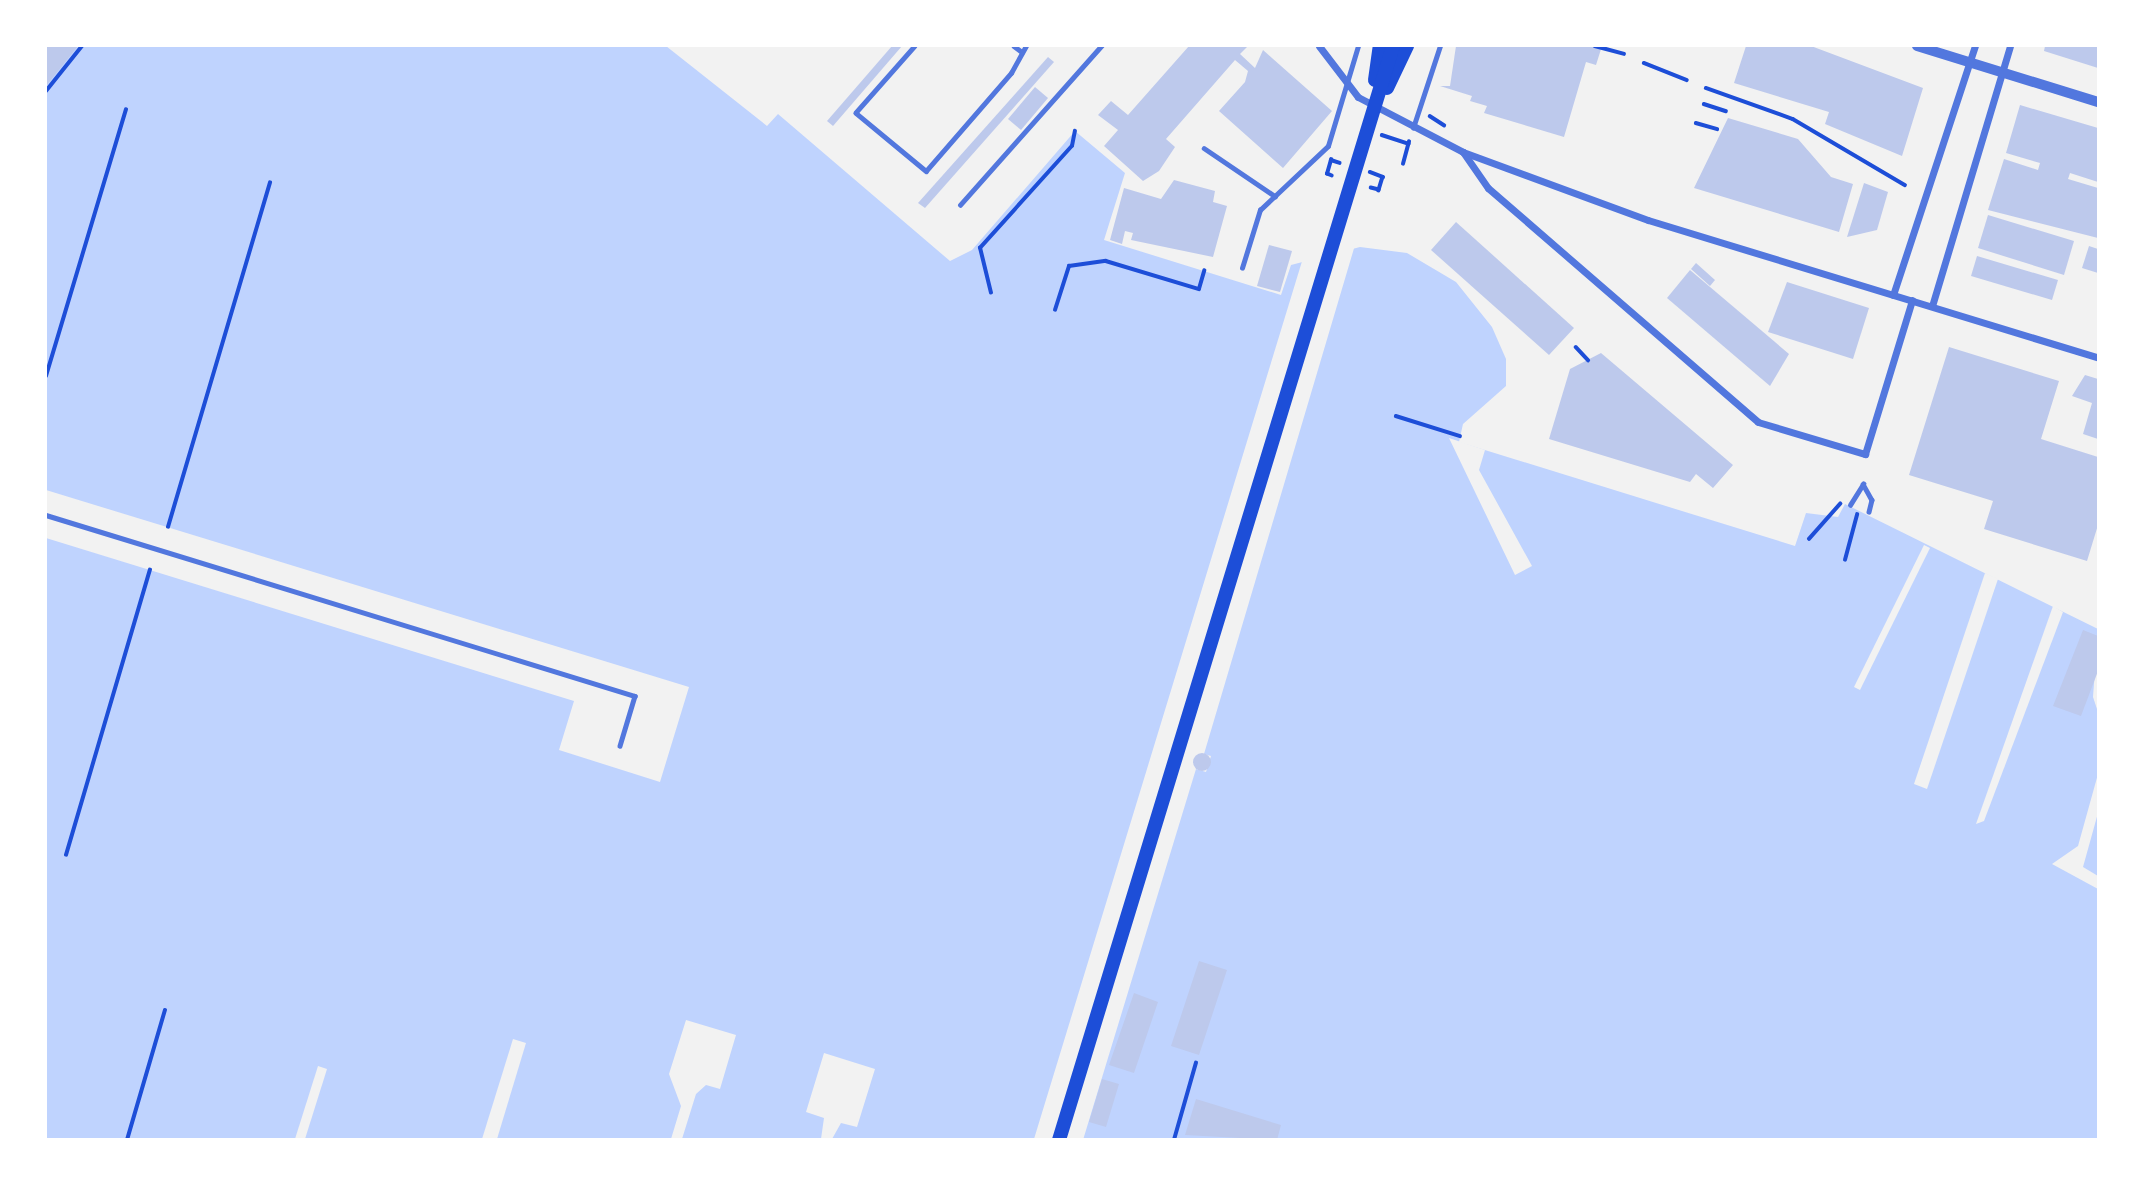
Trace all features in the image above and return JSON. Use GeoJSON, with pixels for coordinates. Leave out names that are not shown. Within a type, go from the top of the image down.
{"type":"FeatureCollection","features":[{"type":"Feature","properties":{"kind":"main road"},"geometry":{"type":"LineString","coordinates":[[1368,127],[1380,46]]}},
{"type":"Feature","properties":{"kind":"main road"},"geometry":{"type":"LineString","coordinates":[[1059,1139],[1393,46]]}},
{"type":"Feature","properties":{"kind":"main road"},"geometry":{"type":"LineString","coordinates":[[1368,127],[1407,46]]}},
{"type":"Feature","properties":{"kind":"street"},"geometry":{"type":"LineString","coordinates":[[1319,46],[1346,84],[1413,133],[1648,220],[2098,358]]}},
{"type":"Feature","properties":{"kind":"street"},"geometry":{"type":"LineString","coordinates":[[1917,46],[2098,102]]}},
{"type":"Feature","properties":{"kind":"street"},"geometry":{"type":"LineString","coordinates":[[1893,295],[1975,46]]}},
{"type":"Feature","properties":{"kind":"street"},"geometry":{"type":"LineString","coordinates":[[1932,306],[2010,46]]}},
{"type":"Feature","properties":{"kind":"street"},"geometry":{"type":"LineString","coordinates":[[1463,152],[1488,188],[1758,422],[1865,454],[1912,300]]}},
{"type":"Feature","properties":{"kind":"lane"},"geometry":{"type":"LineString","coordinates":[[915,46],[856,113],[926,171],[1026,46]]}},
{"type":"Feature","properties":{"kind":"lane"},"geometry":{"type":"LineString","coordinates":[[1014,46],[1022,52]]}},
{"type":"Feature","properties":{"kind":"lane"},"geometry":{"type":"LineString","coordinates":[[960,205],[1101,46]]}},
{"type":"Feature","properties":{"kind":"lane"},"geometry":{"type":"LineString","coordinates":[[1242,268],[1259,210],[1328,146],[1358,46]]}},
{"type":"Feature","properties":{"kind":"lane"},"geometry":{"type":"LineString","coordinates":[[1413,133],[1440,46]]}},
{"type":"Feature","properties":{"kind":"lane"},"geometry":{"type":"LineString","coordinates":[[1204,148],[1275,196]]}},
{"type":"Feature","properties":{"kind":"lane"},"geometry":{"type":"LineString","coordinates":[[1850,505],[1863,484],[1872,500],[1869,512]]}},
{"type":"Feature","properties":{"kind":"lane"},"geometry":{"type":"LineString","coordinates":[[46,515],[635,696],[620,746]]}},
{"type":"Feature","properties":{"kind":"path"},"geometry":{"type":"LineString","coordinates":[[46,91],[82,46]]}},
{"type":"Feature","properties":{"kind":"path"},"geometry":{"type":"LineString","coordinates":[[1595,46],[1624,54]]}},
{"type":"Feature","properties":{"kind":"path"},"geometry":{"type":"LineString","coordinates":[[1644,63],[1687,80]]}},
{"type":"Feature","properties":{"kind":"path"},"geometry":{"type":"LineString","coordinates":[[1706,88],[1793,119],[1905,185]]}},
{"type":"Feature","properties":{"kind":"path"},"geometry":{"type":"LineString","coordinates":[[1704,104],[1726,111]]}},
{"type":"Feature","properties":{"kind":"path"},"geometry":{"type":"LineString","coordinates":[[1419,108],[1454,131]]}},
{"type":"Feature","properties":{"kind":"path"},"geometry":{"type":"LineString","coordinates":[[46,376],[126,110]]}},
{"type":"Feature","properties":{"kind":"path"},"geometry":{"type":"LineString","coordinates":[[1696,122],[1717,129]]}},
{"type":"Feature","properties":{"kind":"path"},"geometry":{"type":"LineString","coordinates":[[991,293],[980,248],[1072,146],[1075,131]]}},
{"type":"Feature","properties":{"kind":"path"},"geometry":{"type":"LineString","coordinates":[[1403,164],[1413,133]]}},
{"type":"Feature","properties":{"kind":"path"},"geometry":{"type":"LineString","coordinates":[[1331,160],[1332,176]]}},
{"type":"Feature","properties":{"kind":"path"},"geometry":{"type":"LineString","coordinates":[[1371,188],[1379,190],[1383,177]]}},
{"type":"Feature","properties":{"kind":"path"},"geometry":{"type":"LineString","coordinates":[[168,527],[270,183]]}},
{"type":"Feature","properties":{"kind":"path"},"geometry":{"type":"LineString","coordinates":[[1055,310],[1069,265],[1106,261],[1199,289],[1204,271]]}},
{"type":"Feature","properties":{"kind":"path"},"geometry":{"type":"LineString","coordinates":[[1576,347],[1588,360]]}},
{"type":"Feature","properties":{"kind":"path"},"geometry":{"type":"LineString","coordinates":[[1396,416],[1460,436]]}},
{"type":"Feature","properties":{"kind":"path"},"geometry":{"type":"LineString","coordinates":[[1845,560],[1861,503]]}},
{"type":"Feature","properties":{"kind":"path"},"geometry":{"type":"LineString","coordinates":[[1808,539],[1840,504]]}},
{"type":"Feature","properties":{"kind":"path"},"geometry":{"type":"LineString","coordinates":[[66,855],[150,570]]}},
{"type":"Feature","properties":{"kind":"path"},"geometry":{"type":"LineString","coordinates":[[127,1139],[166,1010]]}},
{"type":"Feature","properties":{"kind":"path"},"geometry":{"type":"LineString","coordinates":[[1174,1139],[1196,1063]]}},
{"type":"Feature","properties":{"kind":"water"},"geometry":{"type":"Polygon","coordinates":[[[46,46],[666,46],[767,126],[778,114],[950,261],[972,250],[1075,131],[1125,173],[1104,240],[1281,295],[1291,265],[1360,247],[1407,253],[1456,282],[1492,327],[1506,359],[1506,386],[1463,424],[1459,442],[1795,546],[1806,513],[1838,517],[1845,504],[2098,629],[2093,697],[2098,712],[2098,1139],[46,1139],[46,46]]]}},
{"type":"Feature","properties":{"kind":"pier"},"geometry":{"type":"Polygon","coordinates":[[[1355,245],[1204,754],[1211,756],[1206,772],[1196,769],[1083,1140],[1034,1139],[1303,258],[1355,245]]]}},
{"type":"Feature","properties":{"kind":"pier"},"geometry":{"type":"Polygon","coordinates":[[[1449,438],[1485,450],[1479,470],[1532,566],[1515,575],[1449,438]]]}},
{"type":"Feature","properties":{"kind":"pier"},"geometry":{"type":"Polygon","coordinates":[[[46,490],[689,687],[660,782],[559,750],[574,701],[46,538],[46,490]]]}},
{"type":"Feature","properties":{"kind":"pier"},"geometry":{"type":"Polygon","coordinates":[[[1924,545],[1930,548],[1860,690],[1854,687],[1924,545]]]}},
{"type":"Feature","properties":{"kind":"pier"},"geometry":{"type":"Polygon","coordinates":[[[1985,573],[1998,579],[1927,789],[1914,784],[1985,573]]]}},
{"type":"Feature","properties":{"kind":"pier"},"geometry":{"type":"Polygon","coordinates":[[[2053,606],[2063,612],[1984,821],[1976,824],[2053,606]]]}},
{"type":"Feature","properties":{"kind":"pier"},"geometry":{"type":"Polygon","coordinates":[[[2098,774],[2098,813],[2083,867],[2098,876],[2098,889],[2052,864],[2078,846],[2098,774]]]}},
{"type":"Feature","properties":{"kind":"pier"},"geometry":{"type":"Polygon","coordinates":[[[686,1020],[736,1035],[720,1089],[706,1085],[696,1094],[682,1139],[671,1139],[681,1106],[669,1074],[686,1020]]]}},
{"type":"Feature","properties":{"kind":"pier"},"geometry":{"type":"Polygon","coordinates":[[[513,1039],[526,1043],[497,1139],[482,1139],[513,1039]]]}},
{"type":"Feature","properties":{"kind":"pier"},"geometry":{"type":"Polygon","coordinates":[[[824,1053],[875,1069],[857,1127],[841,1123],[832,1139],[821,1139],[824,1118],[806,1112],[824,1053]]]}},
{"type":"Feature","properties":{"kind":"pier"},"geometry":{"type":"Polygon","coordinates":[[[318,1066],[327,1069],[305,1139],[295,1139],[318,1066]]]}},
{"type":"Feature","properties":{"kind":"building"},"geometry":{"type":"Polygon","coordinates":[[[46,46],[78,46],[46,86],[46,46]]]}},
{"type":"Feature","properties":{"kind":"building"},"geometry":{"type":"Polygon","coordinates":[[[892,46],[902,46],[833,126],[827,121],[892,46]]]}},
{"type":"Feature","properties":{"kind":"building"},"geometry":{"type":"Polygon","coordinates":[[[1189,46],[1248,46],[1240,54],[1255,68],[1263,50],[1332,111],[1283,168],[1219,111],[1245,82],[1248,71],[1235,60],[1166,139],[1175,147],[1159,171],[1143,181],[1104,146],[1118,130],[1098,115],[1111,101],[1128,115],[1189,46]]]}},
{"type":"Feature","properties":{"kind":"building"},"geometry":{"type":"Polygon","coordinates":[[[1456,46],[1602,46],[1596,65],[1586,62],[1564,137],[1484,113],[1487,106],[1470,101],[1472,96],[1440,86],[1450,86],[1456,46]]]}},
{"type":"Feature","properties":{"kind":"building"},"geometry":{"type":"Polygon","coordinates":[[[1746,46],[1811,46],[1923,88],[1902,156],[1825,124],[1829,112],[1734,83],[1746,46]]]}},
{"type":"Feature","properties":{"kind":"building"},"geometry":{"type":"Polygon","coordinates":[[[2045,46],[2098,46],[2098,68],[2044,51],[2045,46]]]}},
{"type":"Feature","properties":{"kind":"building"},"geometry":{"type":"Polygon","coordinates":[[[1048,57],[1054,62],[925,208],[918,203],[1048,57]]]}},
{"type":"Feature","properties":{"kind":"building"},"geometry":{"type":"Polygon","coordinates":[[[1035,87],[1048,98],[1021,130],[1008,119],[1035,87]]]}},
{"type":"Feature","properties":{"kind":"building"},"geometry":{"type":"Polygon","coordinates":[[[2020,105],[2098,128],[2098,182],[2070,173],[2068,179],[2098,188],[2098,238],[1988,210],[2004,159],[2038,170],[2040,163],[2006,153],[2020,105]]]}},
{"type":"Feature","properties":{"kind":"building"},"geometry":{"type":"Polygon","coordinates":[[[1728,118],[1798,139],[1831,177],[1853,184],[1839,232],[1694,188],[1728,118]]]}},
{"type":"Feature","properties":{"kind":"building"},"geometry":{"type":"Polygon","coordinates":[[[1174,180],[1215,191],[1213,202],[1227,206],[1213,257],[1131,240],[1133,233],[1125,231],[1122,244],[1110,240],[1124,188],[1161,199],[1174,180]]]}},
{"type":"Feature","properties":{"kind":"building"},"geometry":{"type":"Polygon","coordinates":[[[1864,183],[1888,192],[1877,230],[1847,237],[1864,183]]]}},
{"type":"Feature","properties":{"kind":"building"},"geometry":{"type":"Polygon","coordinates":[[[1988,215],[2074,241],[2064,275],[1978,248],[1988,215]]]}},
{"type":"Feature","properties":{"kind":"building"},"geometry":{"type":"Polygon","coordinates":[[[1456,222],[1574,328],[1549,355],[1431,250],[1456,222]]]}},
{"type":"Feature","properties":{"kind":"building"},"geometry":{"type":"Polygon","coordinates":[[[1269,245],[1292,251],[1280,292],[1257,286],[1269,245]]]}},
{"type":"Feature","properties":{"kind":"building"},"geometry":{"type":"Polygon","coordinates":[[[2089,246],[2098,249],[2098,273],[2082,268],[2089,246]]]}},
{"type":"Feature","properties":{"kind":"building"},"geometry":{"type":"Polygon","coordinates":[[[1977,256],[2058,280],[2052,300],[1971,276],[1977,256]]]}},
{"type":"Feature","properties":{"kind":"building"},"geometry":{"type":"Polygon","coordinates":[[[1696,263],[1715,280],[1710,286],[1691,269],[1696,263]]]}},
{"type":"Feature","properties":{"kind":"building"},"geometry":{"type":"Polygon","coordinates":[[[1690,270],[1789,354],[1770,386],[1667,298],[1690,270]]]}},
{"type":"Feature","properties":{"kind":"building"},"geometry":{"type":"Polygon","coordinates":[[[1787,282],[1869,308],[1853,359],[1768,332],[1787,282]]]}},
{"type":"Feature","properties":{"kind":"building"},"geometry":{"type":"Polygon","coordinates":[[[1949,347],[2059,381],[2041,439],[2098,457],[2098,525],[2087,561],[1984,529],[1993,501],[1909,475],[1949,347]]]}},
{"type":"Feature","properties":{"kind":"building"},"geometry":{"type":"Polygon","coordinates":[[[1601,353],[1733,465],[1713,488],[1696,474],[1690,482],[1549,439],[1570,369],[1601,353]]]}},
{"type":"Feature","properties":{"kind":"building"},"geometry":{"type":"Polygon","coordinates":[[[2085,375],[2098,379],[2098,439],[2083,434],[2092,403],[2072,396],[2085,375]]]}},
{"type":"Feature","properties":{"kind":"building"},"geometry":{"type":"Polygon","coordinates":[[[2083,630],[2098,636],[2098,671],[2081,716],[2053,706],[2083,630]]]}},
{"type":"Feature","properties":{"kind":"building"},"geometry":{"type":"Polygon","coordinates":[[[1202,753],[1208,756],[1211,762],[1208,768],[1202,771],[1196,768],[1193,762],[1196,756],[1202,753]]]}},
{"type":"Feature","properties":{"kind":"building"},"geometry":{"type":"Polygon","coordinates":[[[1199,961],[1227,970],[1199,1055],[1171,1046],[1199,961]]]}},
{"type":"Feature","properties":{"kind":"building"},"geometry":{"type":"Polygon","coordinates":[[[1134,993],[1158,1002],[1134,1073],[1109,1065],[1134,993]]]}},
{"type":"Feature","properties":{"kind":"building"},"geometry":{"type":"Polygon","coordinates":[[[1102,1079],[1119,1084],[1106,1127],[1089,1122],[1102,1079]]]}},
{"type":"Feature","properties":{"kind":"building"},"geometry":{"type":"Polygon","coordinates":[[[1196,1099],[1281,1125],[1277,1140],[1185,1135],[1196,1099]]]}}]}
